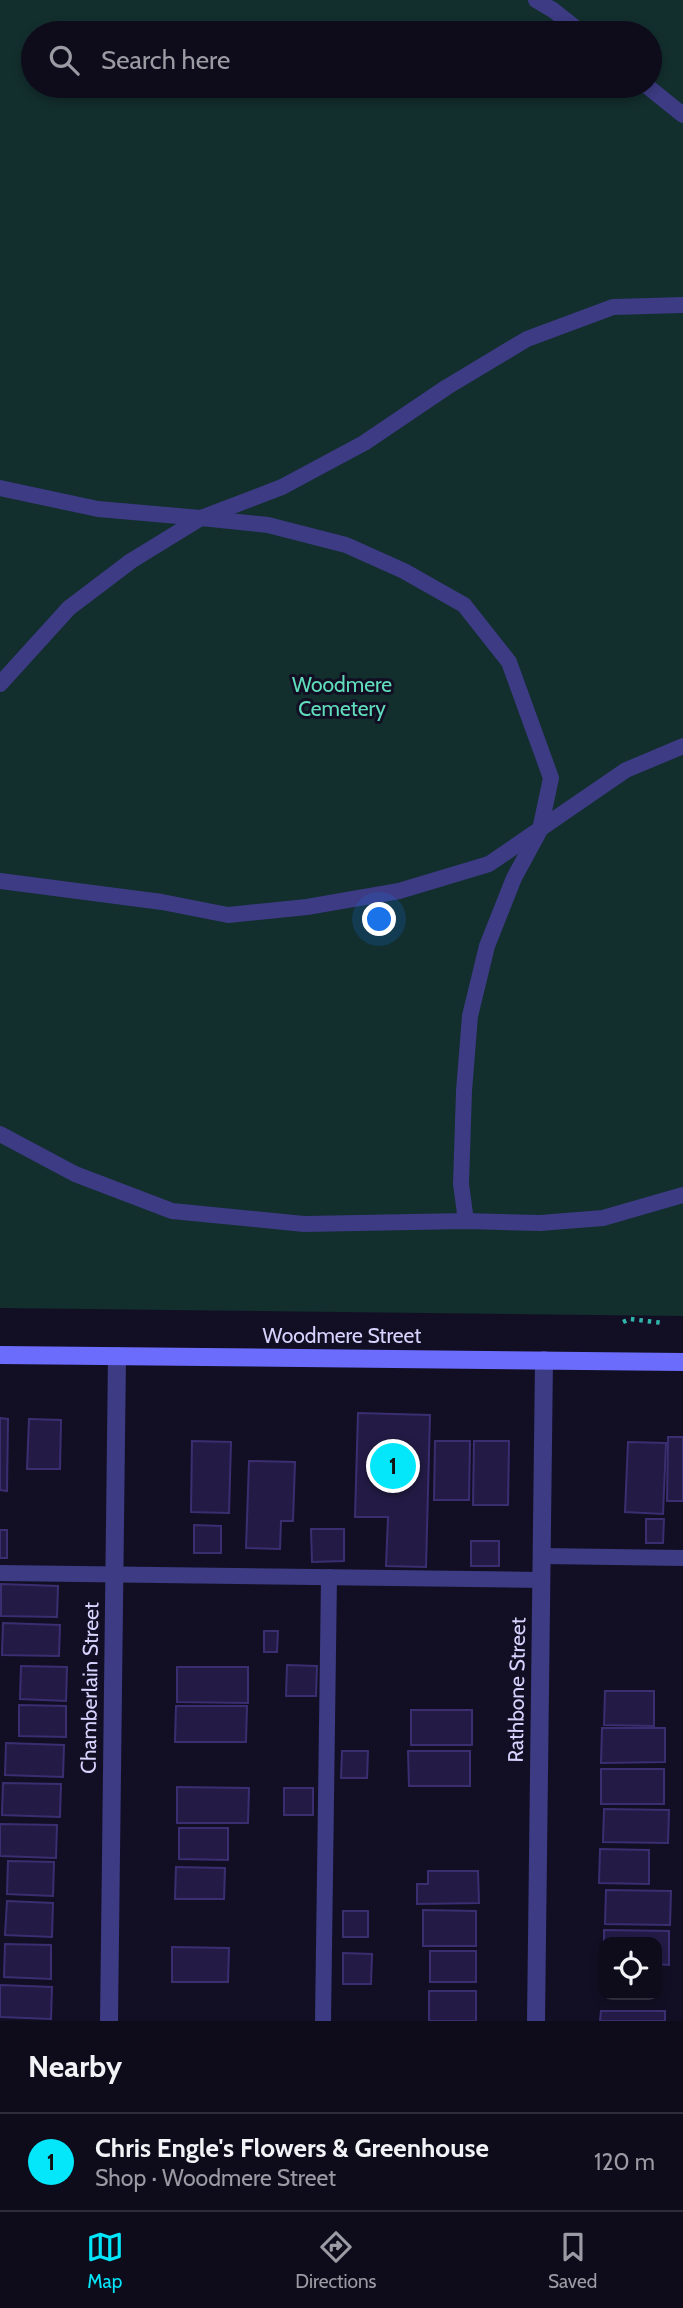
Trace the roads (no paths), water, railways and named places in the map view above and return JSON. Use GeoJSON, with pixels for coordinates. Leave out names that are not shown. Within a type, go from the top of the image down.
{"type":"FeatureCollection","features":[{"type":"Feature","properties":{"kind":"street","name":"Woodmere Street"},"geometry":{"type":"LineString","coordinates":[[0,1355],[683,1362]]}},
{"type":"Feature","properties":{"kind":"street","name":"Chamberlain Street"},"geometry":{"type":"LineString","coordinates":[[108,2021],[117,1356]]}},
{"type":"Feature","properties":{"kind":"street","name":"Rathbone Street"},"geometry":{"type":"LineString","coordinates":[[536,2021],[544,1360]]}},
{"type":"Feature","properties":{"kind":"lane"},"geometry":{"type":"LineString","coordinates":[[536,0],[566,21]]}},
{"type":"Feature","properties":{"kind":"lane"},"geometry":{"type":"LineString","coordinates":[[661,98],[683,115]]}},
{"type":"Feature","properties":{"kind":"lane"},"geometry":{"type":"LineString","coordinates":[[0,684],[69,608],[131,561],[201,518],[282,487],[364,443],[447,387],[527,340],[613,307],[683,305]]}},
{"type":"Feature","properties":{"kind":"lane"},"geometry":{"type":"LineString","coordinates":[[0,488],[98,509],[268,525],[346,545],[404,571],[464,605],[509,662],[551,778],[540,830],[514,878],[487,946],[470,1016],[461,1184],[466,1221]]}},
{"type":"Feature","properties":{"kind":"lane"},"geometry":{"type":"LineString","coordinates":[[0,881],[162,902],[228,915],[307,907],[399,891],[489,864],[626,770],[683,746]]}},
{"type":"Feature","properties":{"kind":"lane"},"geometry":{"type":"LineString","coordinates":[[0,1134],[75,1174],[172,1211],[304,1224],[466,1221],[540,1223],[604,1218],[683,1195]]}},
{"type":"Feature","properties":{"kind":"lane"},"geometry":{"type":"LineString","coordinates":[[542,1556],[683,1558]]}},
{"type":"Feature","properties":{"kind":"lane"},"geometry":{"type":"LineString","coordinates":[[0,1573],[541,1580]]}},
{"type":"Feature","properties":{"kind":"lane"},"geometry":{"type":"LineString","coordinates":[[323,2021],[329,1577]]}},
{"type":"Feature","properties":{"kind":"place","name":"Chris Engle's Flowers & Greenhouse"},"geometry":{"type":"Point","coordinates":[393,1466]}},
{"type":"Feature","properties":{"kind":"park label","name":"Woodmere Cemetery"},"geometry":{"type":"Point","coordinates":[342,697]}}]}
